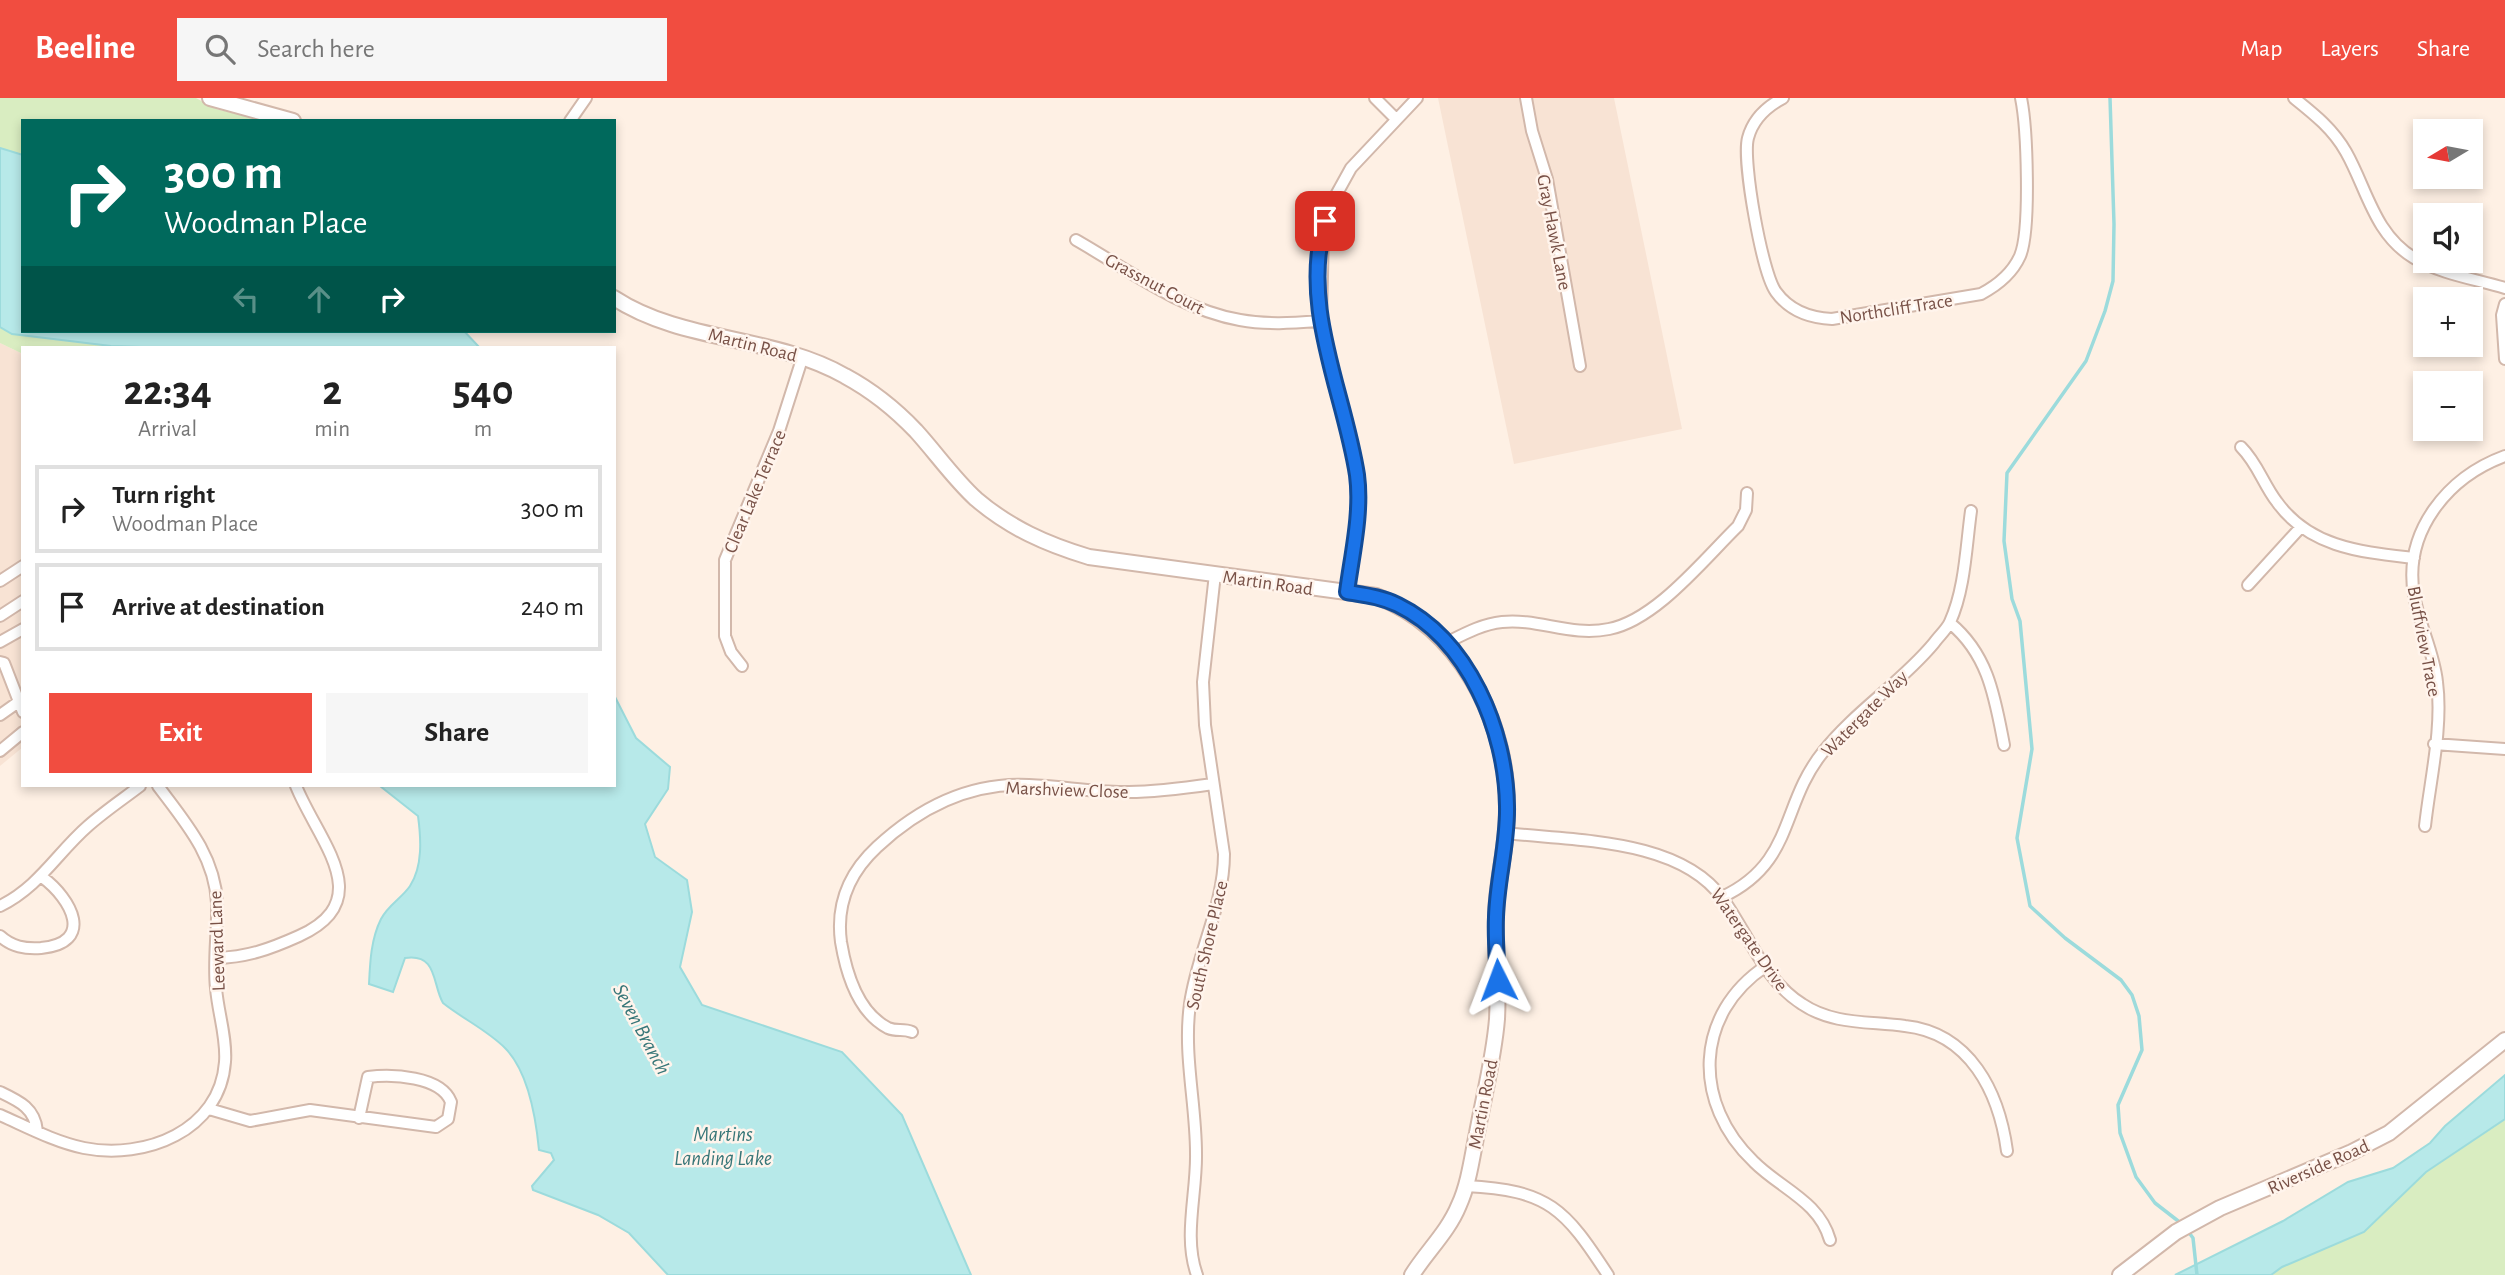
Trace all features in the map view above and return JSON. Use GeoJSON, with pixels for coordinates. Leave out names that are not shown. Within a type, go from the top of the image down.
{"type":"FeatureCollection","features":[{"type":"Feature","properties":{"kind":"street"},"geometry":{"type":"LineString","coordinates":[[209,98],[286,119]]}},
{"type":"Feature","properties":{"kind":"street"},"geometry":{"type":"LineString","coordinates":[[571,119],[586,98]]}},
{"type":"Feature","properties":{"kind":"street"},"geometry":{"type":"LineString","coordinates":[[1375,98],[1396,119]]}},
{"type":"Feature","properties":{"kind":"street"},"geometry":{"type":"LineString","coordinates":[[1347,592],[1357,522],[1357,477],[1321,321],[1322,230],[1329,206],[1351,168],[1417,98]]}},
{"type":"Feature","properties":{"kind":"street","name":"Gray Hawk Lane"},"geometry":{"type":"LineString","coordinates":[[1526,98],[1532,131],[1547,179],[1580,366]]}},
{"type":"Feature","properties":{"kind":"street","name":"Northcliff Trace"},"geometry":{"type":"LineString","coordinates":[[1783,98],[1770,105],[1757,118],[1747,140],[1745,153],[1767,274],[1777,293],[1791,307],[1810,316],[1832,319],[1969,297],[1993,288],[2012,270],[2023,247],[2026,220],[2021,98]]}},
{"type":"Feature","properties":{"kind":"street"},"geometry":{"type":"LineString","coordinates":[[2294,98],[2333,133],[2355,168],[2376,220],[2398,247],[2430,266],[2505,288]]}},
{"type":"Feature","properties":{"kind":"street","name":"Grassnut Court"},"geometry":{"type":"LineString","coordinates":[[1076,240],[1184,301],[1215,314],[1265,324],[1321,321]]}},
{"type":"Feature","properties":{"kind":"street","name":"Martin Road"},"geometry":{"type":"LineString","coordinates":[[616,299],[639,312],[668,323],[803,356],[843,375],[883,401],[914,429],[974,497],[1026,534],[1089,557],[1376,596],[1399,605],[1447,643],[1472,678],[1496,736],[1506,784],[1506,833],[1496,916],[1497,1021],[1466,1186],[1449,1226],[1412,1275]]}},
{"type":"Feature","properties":{"kind":"street"},"geometry":{"type":"LineString","coordinates":[[2505,304],[2502,315],[2505,359]]}},
{"type":"Feature","properties":{"kind":"street","name":"Clear Lake Terrace"},"geometry":{"type":"LineString","coordinates":[[742,666],[731,652],[725,636],[724,560],[779,431],[803,356]]}},
{"type":"Feature","properties":{"kind":"street"},"geometry":{"type":"LineString","coordinates":[[2241,447],[2259,467],[2277,504],[2301,527],[2321,540],[2345,549],[2414,558]]}},
{"type":"Feature","properties":{"kind":"street","name":"Bluffview Trace"},"geometry":{"type":"LineString","coordinates":[[2425,826],[2438,683],[2414,597],[2414,558],[2426,521],[2451,487],[2476,469],[2505,456]]}},
{"type":"Feature","properties":{"kind":"street"},"geometry":{"type":"LineString","coordinates":[[1447,643],[1478,627],[1501,622],[1522,621],[1585,632],[1611,629],[1634,620],[1653,608],[1738,526],[1746,510],[1747,493]]}},
{"type":"Feature","properties":{"kind":"street","name":"Watergate Way"},"geometry":{"type":"LineString","coordinates":[[1722,897],[1750,880],[1770,860],[1804,781],[1823,751],[1923,656],[1950,623],[1961,581],[1971,511]]}},
{"type":"Feature","properties":{"kind":"street"},"geometry":{"type":"LineString","coordinates":[[2248,584],[2301,527]]}},
{"type":"Feature","properties":{"kind":"street"},"geometry":{"type":"LineString","coordinates":[[0,581],[21,567]]}},
{"type":"Feature","properties":{"kind":"street","name":"South Shore Place"},"geometry":{"type":"LineString","coordinates":[[1197,1275],[1191,1249],[1196,1153],[1188,1031],[1195,978],[1224,875],[1203,682],[1215,574]]}},
{"type":"Feature","properties":{"kind":"street"},"geometry":{"type":"LineString","coordinates":[[0,616],[21,602]]}},
{"type":"Feature","properties":{"kind":"street"},"geometry":{"type":"LineString","coordinates":[[1950,623],[1969,642],[1987,670],[2004,746]]}},
{"type":"Feature","properties":{"kind":"street"},"geometry":{"type":"LineString","coordinates":[[0,642],[21,630]]}},
{"type":"Feature","properties":{"kind":"street"},"geometry":{"type":"LineString","coordinates":[[0,662],[4,663],[20,707],[0,715]]}},
{"type":"Feature","properties":{"kind":"street"},"geometry":{"type":"LineString","coordinates":[[0,751],[21,734]]}},
{"type":"Feature","properties":{"kind":"street"},"geometry":{"type":"LineString","coordinates":[[2434,744],[2505,749]]}},
{"type":"Feature","properties":{"kind":"street","name":"Marshview Close"},"geometry":{"type":"LineString","coordinates":[[912,1032],[886,1027],[863,1004],[848,973],[840,931],[842,903],[852,876],[866,857],[897,829],[943,800],[994,786],[1028,785],[1129,792],[1213,784]]}},
{"type":"Feature","properties":{"kind":"street"},"geometry":{"type":"LineString","coordinates":[[0,906],[20,897],[88,826],[140,787]]}},
{"type":"Feature","properties":{"kind":"street","name":"Leeward Lane"},"geometry":{"type":"LineString","coordinates":[[159,787],[195,836],[209,866],[217,902],[216,987],[225,1062],[221,1086],[209,1109]]}},
{"type":"Feature","properties":{"kind":"street"},"geometry":{"type":"LineString","coordinates":[[216,958],[259,954],[317,928],[335,911],[339,886],[334,862],[296,787]]}},
{"type":"Feature","properties":{"kind":"street","name":"Watergate Drive"},"geometry":{"type":"LineString","coordinates":[[1506,833],[1661,854],[1694,870],[1722,897],[1766,966],[1789,995],[1821,1014],[1847,1021],[1919,1028],[1956,1045],[1972,1060],[1991,1092],[2003,1123],[2007,1151]]}},
{"type":"Feature","properties":{"kind":"street"},"geometry":{"type":"LineString","coordinates":[[0,936],[14,946],[30,948],[57,946],[69,939],[73,932],[73,919],[60,893],[42,877]]}},
{"type":"Feature","properties":{"kind":"street"},"geometry":{"type":"LineString","coordinates":[[1766,966],[1737,989],[1718,1018],[1709,1052],[1712,1087],[1723,1120],[1739,1146],[1755,1163],[1816,1211],[1825,1224],[1829,1240]]}},
{"type":"Feature","properties":{"kind":"street","name":"Riverside Road"},"geometry":{"type":"LineString","coordinates":[[2120,1275],[2176,1232],[2196,1221],[2389,1133],[2505,1040]]}},
{"type":"Feature","properties":{"kind":"street"},"geometry":{"type":"LineString","coordinates":[[0,1115],[85,1148],[136,1149],[181,1134],[209,1109],[250,1121],[310,1110],[359,1118],[436,1128],[448,1119],[451,1102],[444,1090],[430,1083],[386,1075],[368,1077],[359,1118]]}},
{"type":"Feature","properties":{"kind":"street"},"geometry":{"type":"LineString","coordinates":[[0,1092],[30,1109],[36,1118],[37,1131]]}},
{"type":"Feature","properties":{"kind":"street"},"geometry":{"type":"LineString","coordinates":[[1466,1186],[1526,1194],[1559,1210],[1578,1228],[1608,1275]]}},
{"type":"Feature","properties":{"kind":"shaded area"},"geometry":{"type":"Polygon","coordinates":[[[1438,98],[1614,98],[1682,429],[1514,464],[1438,98]]]}},
{"type":"Feature","properties":{"kind":"shaded area"},"geometry":{"type":"Polygon","coordinates":[[[0,343],[21,353],[21,749],[0,766],[0,343]]]}},
{"type":"Feature","properties":{"kind":"green space"},"geometry":{"type":"Polygon","coordinates":[[[0,98],[196,98],[216,109],[257,119],[21,119],[21,333],[466,333],[478,346],[21,346],[21,353],[0,343],[0,98]]]}},
{"type":"Feature","properties":{"kind":"green space"},"geometry":{"type":"Polygon","coordinates":[[[2505,1119],[2505,1275],[2271,1275],[2282,1267],[2364,1232],[2426,1172],[2505,1119]]]}},
{"type":"Feature","properties":{"kind":"water"},"geometry":{"type":"Polygon","coordinates":[[[0,148],[21,154],[21,333],[466,333],[478,346],[111,346],[12,334],[0,327],[0,148]]]}},
{"type":"Feature","properties":{"kind":"water","name":"Martins Landing Lake"},"geometry":{"type":"Polygon","coordinates":[[[616,699],[636,738],[670,767],[668,789],[645,824],[655,857],[687,880],[692,912],[680,967],[702,1005],[842,1052],[902,1115],[971,1275],[668,1275],[629,1233],[598,1215],[533,1190],[532,1186],[554,1160],[551,1153],[539,1150],[533,1110],[520,1069],[513,1058],[483,1030],[443,1003],[429,965],[423,960],[405,958],[393,992],[369,984],[375,934],[381,919],[410,886],[417,870],[420,852],[418,816],[381,787],[616,787],[616,699]]]}},
{"type":"Feature","properties":{"kind":"water"},"geometry":{"type":"Polygon","coordinates":[[[2505,1075],[2505,1119],[2426,1172],[2364,1232],[2282,1267],[2271,1275],[2175,1275],[2283,1221],[2348,1182],[2393,1168],[2430,1143],[2445,1126],[2505,1075]]]}},
{"type":"Feature","properties":{"kind":"waterway"},"geometry":{"type":"LineString","coordinates":[[2110,98],[2113,281],[2105,311],[2086,361],[2007,473],[2004,541],[2012,599],[2020,621],[2032,749],[2017,838],[2030,906],[2065,938],[2121,980],[2132,995],[2139,1016],[2142,1050],[2118,1105],[2120,1133],[2136,1177],[2155,1203],[2182,1224]]}},
{"type":"Feature","properties":{"kind":"waterway"},"geometry":{"type":"LineString","coordinates":[[2187,1230],[2193,1238],[2197,1275]]}},
{"type":"Feature","properties":{"kind":"route"},"geometry":{"type":"LineString","coordinates":[[1325,221],[1322,230],[1319,284],[1321,321],[1327,359],[1350,439],[1358,491],[1357,522],[1347,592],[1376,596],[1399,605],[1447,643],[1472,678],[1496,736],[1503,760],[1507,808],[1496,916],[1498,980]]}},
{"type":"Feature","properties":{"kind":"water label","name":"Seven Branch"},"geometry":{"type":"Point","coordinates":[642,1029]}}]}
